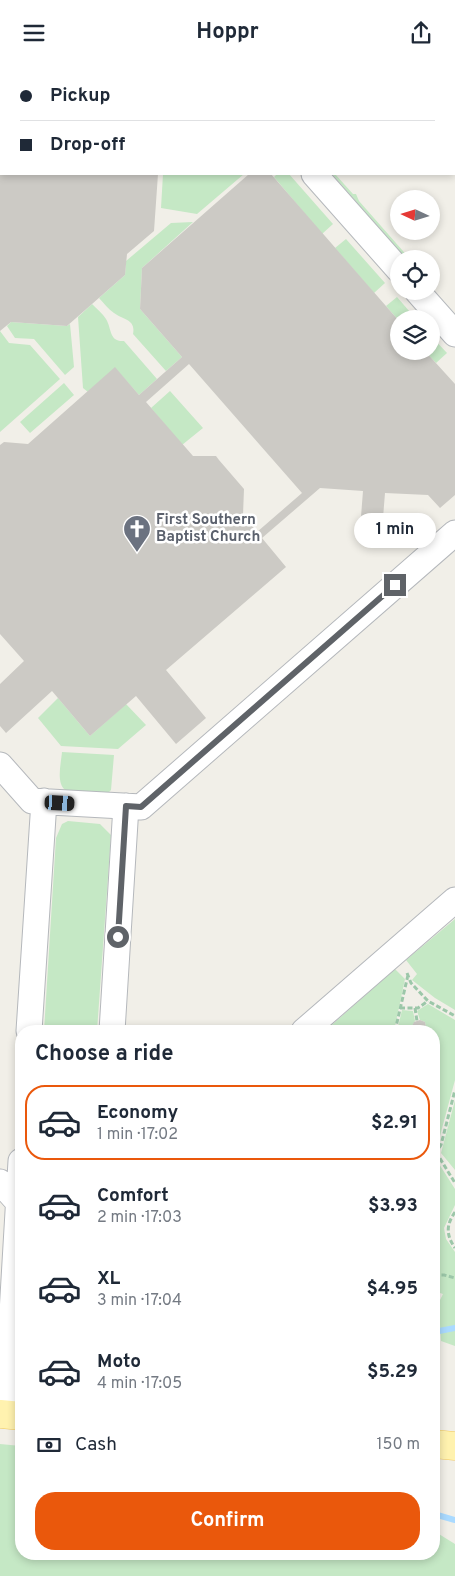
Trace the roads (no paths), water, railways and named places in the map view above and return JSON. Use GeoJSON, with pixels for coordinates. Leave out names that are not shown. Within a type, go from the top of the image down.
{"type":"FeatureCollection","features":[{"type":"Feature","properties":{"kind":"main road"},"geometry":{"type":"LineString","coordinates":[[440,1445],[455,1446]]}},
{"type":"Feature","properties":{"kind":"lane"},"geometry":{"type":"LineString","coordinates":[[315,175],[390,260]]}},
{"type":"Feature","properties":{"kind":"lane"},"geometry":{"type":"LineString","coordinates":[[425,300],[455,335]]}},
{"type":"Feature","properties":{"kind":"lane"},"geometry":{"type":"LineString","coordinates":[[0,765],[32,801],[141,807],[455,533]]}},
{"type":"Feature","properties":{"kind":"lane"},"geometry":{"type":"LineString","coordinates":[[29,1025],[44,801]]}},
{"type":"Feature","properties":{"kind":"lane"},"geometry":{"type":"LineString","coordinates":[[112,1025],[126,806]]}},
{"type":"Feature","properties":{"kind":"lane"},"geometry":{"type":"LineString","coordinates":[[311,1025],[455,900]]}},
{"type":"Feature","properties":{"kind":"lane"},"geometry":{"type":"LineString","coordinates":[[0,1182],[15,1199]]}},
{"type":"Feature","properties":{"kind":"lane"},"geometry":{"type":"LineString","coordinates":[[9,1415],[15,1288]]}},
{"type":"Feature","properties":{"kind":"waterway"},"geometry":{"type":"LineString","coordinates":[[440,1331],[455,1328]]}},
{"type":"Feature","properties":{"kind":"waterway"},"geometry":{"type":"LineString","coordinates":[[440,1516],[455,1520]]}},
{"type":"Feature","properties":{"kind":"place","name":"First Southern Baptist Church"},"geometry":{"type":"Point","coordinates":[137,553]}}]}
